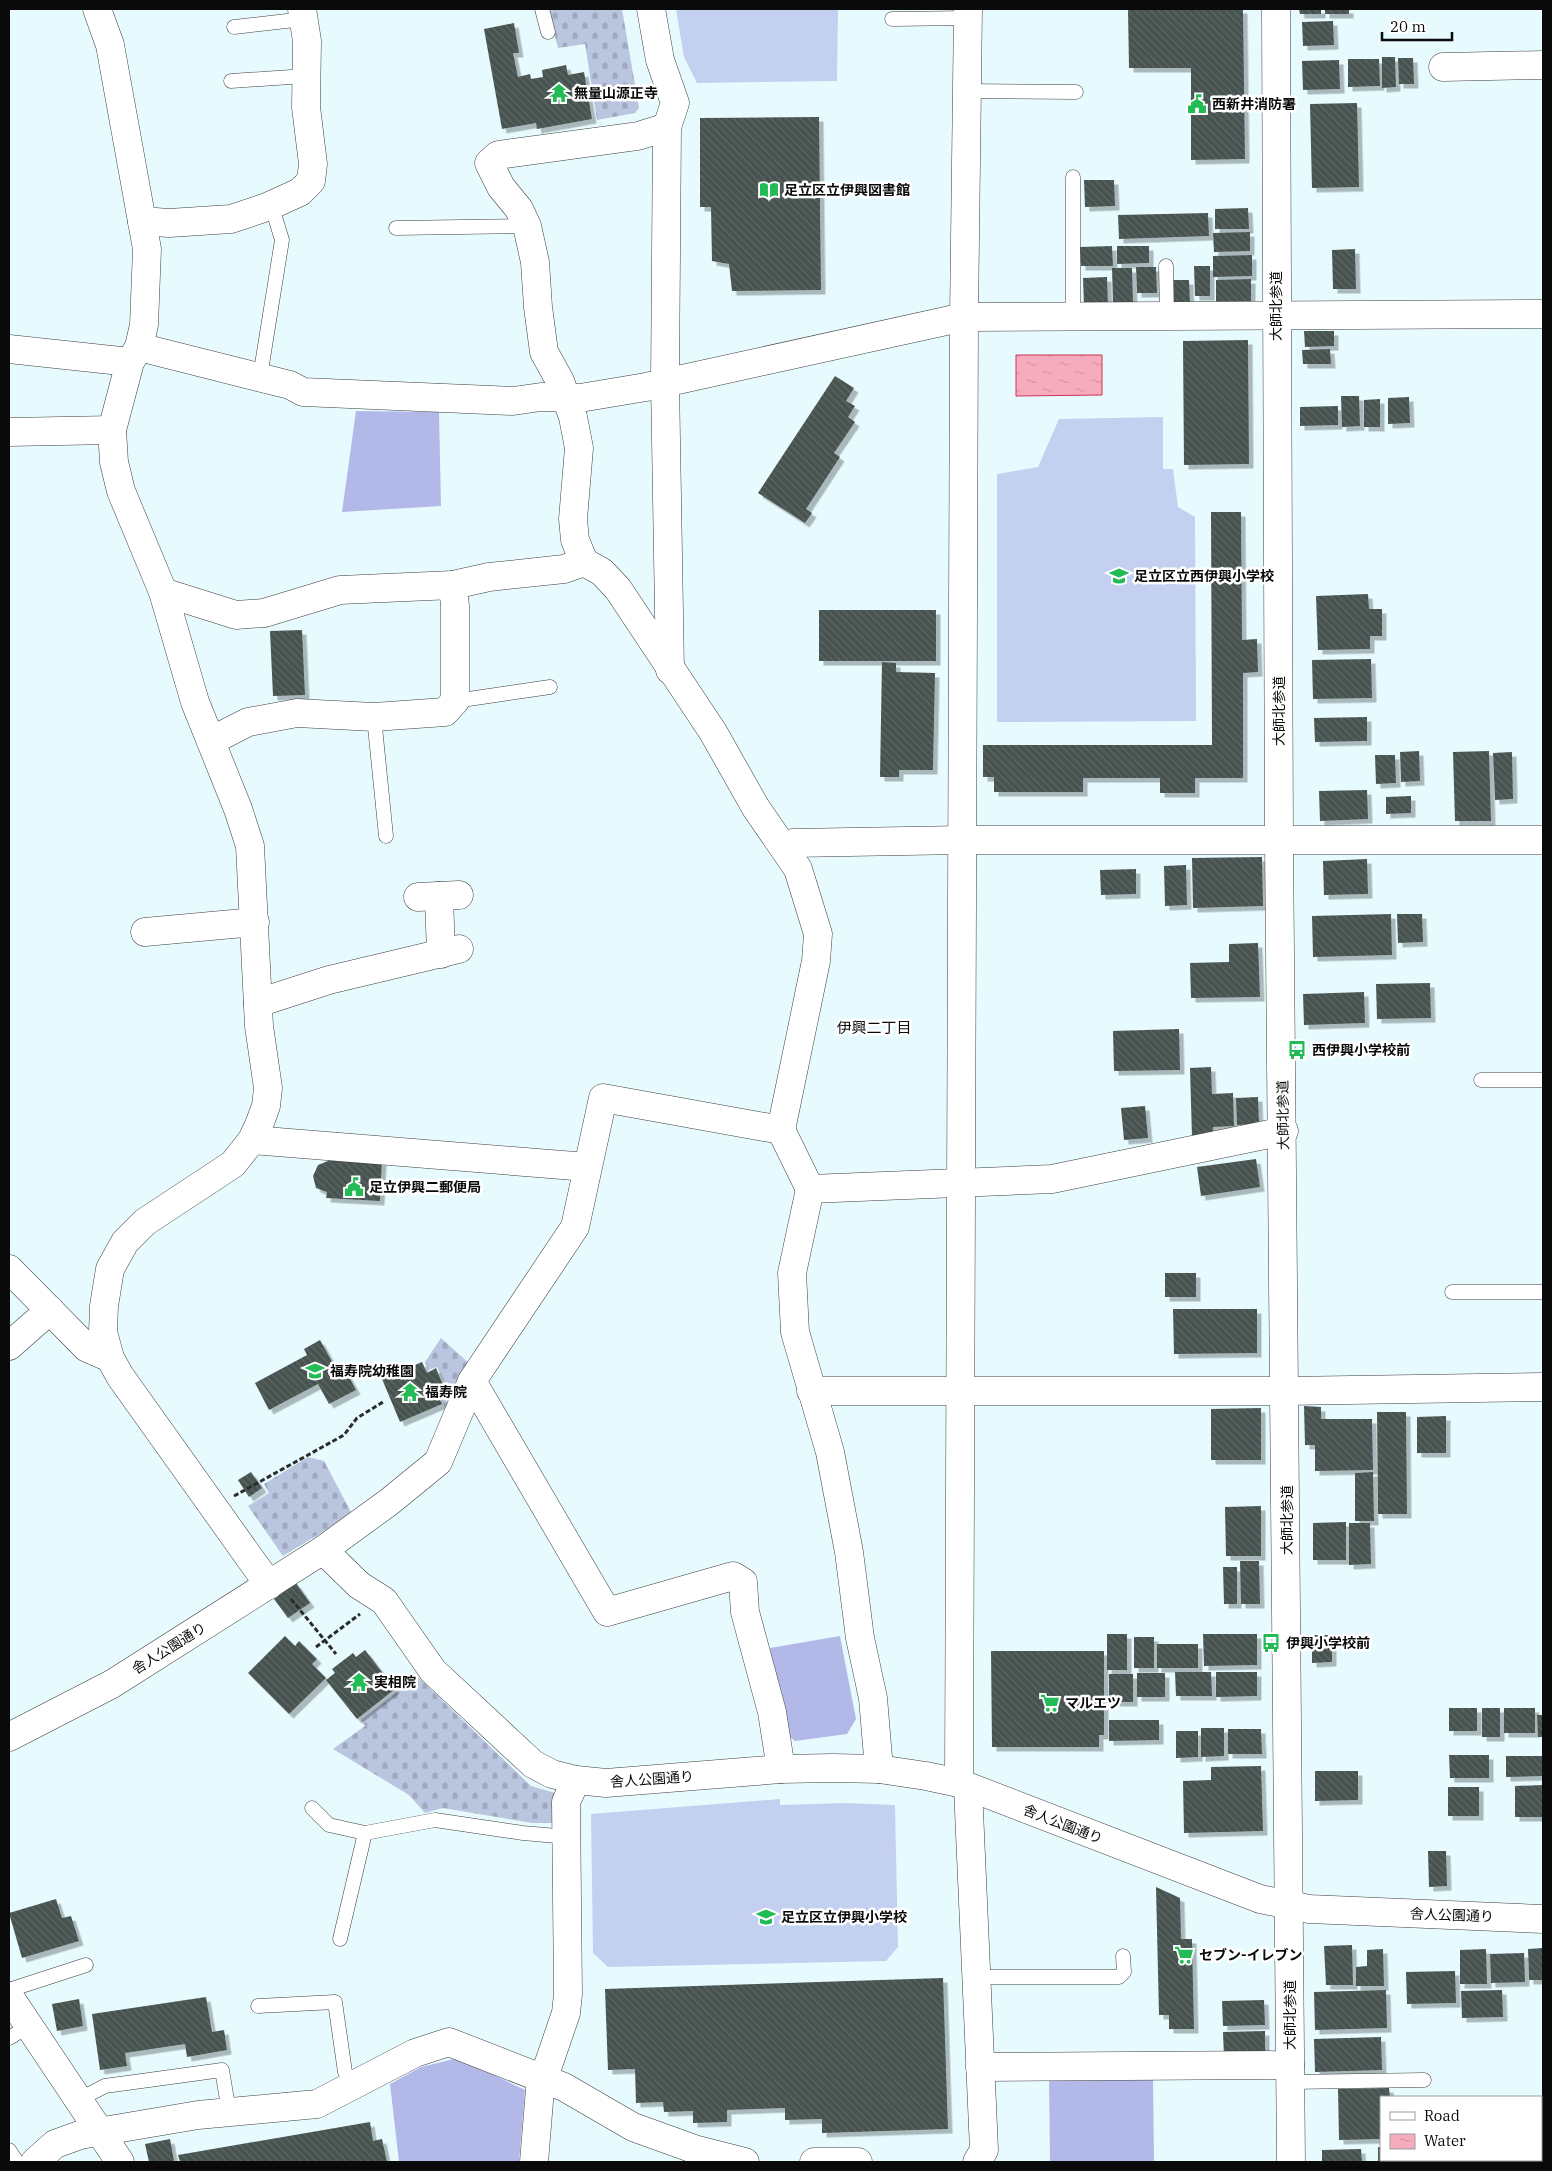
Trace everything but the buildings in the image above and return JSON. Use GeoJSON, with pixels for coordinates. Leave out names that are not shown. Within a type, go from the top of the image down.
{"type":"FeatureCollection","features":[{"type":"Feature","properties":{"kind":"street"},"geometry":{"type":"LineString","coordinates":[[97,9],[110,45],[147,249],[144,325],[112,430],[114,462],[121,491],[163,592],[195,702],[250,846],[259,1026],[268,1088],[266,1106],[252,1140],[233,1164],[145,1222],[125,1242],[110,1269],[104,1306],[103,1332],[110,1358],[278,1590]]}},
{"type":"Feature","properties":{"kind":"street"},"geometry":{"type":"LineString","coordinates":[[651,9],[660,60],[675,103],[666,126],[665,382],[670,670]]}},
{"type":"Feature","properties":{"kind":"street","name":"大師北参道"},"geometry":{"type":"LineString","coordinates":[[1276,9],[1276,316],[1291,2162]]}},
{"type":"Feature","properties":{"kind":"street"},"geometry":{"type":"LineString","coordinates":[[968,13],[964,317],[960,1390],[963,1786],[976,1977],[984,2150],[977,2162]]}},
{"type":"Feature","properties":{"kind":"street"},"geometry":{"type":"LineString","coordinates":[[142,221],[179,223],[231,219],[267,207],[300,192],[311,181],[313,164],[306,107],[307,41],[303,14]]}},
{"type":"Feature","properties":{"kind":"street"},"geometry":{"type":"LineString","coordinates":[[1443,67],[1543,65]]}},
{"type":"Feature","properties":{"kind":"street"},"geometry":{"type":"LineString","coordinates":[[666,126],[638,136],[498,155],[489,163],[501,187],[519,210],[527,226],[535,262],[544,352],[560,381],[573,418],[579,448],[573,519],[575,540],[584,562],[602,572],[618,590],[670,670],[714,732],[756,808],[788,844],[798,869],[818,934],[816,961],[782,1130],[810,1189],[792,1273],[795,1332],[830,1452],[849,1552],[860,1638],[873,1698],[879,1769]]}},
{"type":"Feature","properties":{"kind":"street"},"geometry":{"type":"LineString","coordinates":[[9,348],[134,354],[260,378],[290,385],[303,392],[512,401],[541,397],[580,398],[665,382],[964,317],[1543,314]]}},
{"type":"Feature","properties":{"kind":"street"},"geometry":{"type":"LineString","coordinates":[[9,432],[112,430]]}},
{"type":"Feature","properties":{"kind":"street"},"geometry":{"type":"LineString","coordinates":[[163,592],[236,615],[264,614],[340,590],[453,585],[489,577],[564,569],[584,562]]}},
{"type":"Feature","properties":{"kind":"street"},"geometry":{"type":"LineString","coordinates":[[211,741],[248,722],[296,713],[374,717],[445,712],[455,701],[455,606],[453,585]]}},
{"type":"Feature","properties":{"kind":"street"},"geometry":{"type":"LineString","coordinates":[[788,844],[962,840],[1280,842],[1543,840]]}},
{"type":"Feature","properties":{"kind":"street"},"geometry":{"type":"LineString","coordinates":[[258,1003],[329,980],[450,951],[438,896]]}},
{"type":"Feature","properties":{"kind":"street"},"geometry":{"type":"LineString","coordinates":[[145,932],[255,922]]}},
{"type":"Feature","properties":{"kind":"street","name":"舎人公園通り"},"geometry":{"type":"LineString","coordinates":[[9,1737],[112,1684],[278,1590],[323,1550],[389,1502],[438,1462],[472,1381],[575,1227],[604,1098],[782,1130]]}},
{"type":"Feature","properties":{"kind":"street"},"geometry":{"type":"LineString","coordinates":[[810,1189],[1052,1179],[1284,1131]]}},
{"type":"Feature","properties":{"kind":"street"},"geometry":{"type":"LineString","coordinates":[[252,1140],[587,1167]]}},
{"type":"Feature","properties":{"kind":"street"},"geometry":{"type":"LineString","coordinates":[[9,1269],[87,1348],[110,1358]]}},
{"type":"Feature","properties":{"kind":"street"},"geometry":{"type":"LineString","coordinates":[[9,1346],[50,1310]]}},
{"type":"Feature","properties":{"kind":"street"},"geometry":{"type":"LineString","coordinates":[[472,1381],[607,1612],[733,1576],[743,1582],[745,1612],[772,1712],[781,1769]]}},
{"type":"Feature","properties":{"kind":"street"},"geometry":{"type":"LineString","coordinates":[[811,1391],[1286,1390],[1543,1387]]}},
{"type":"Feature","properties":{"kind":"street"},"geometry":{"type":"LineString","coordinates":[[323,1550],[359,1585],[381,1599]]}},
{"type":"Feature","properties":{"kind":"street","name":"舎人公園通り"},"geometry":{"type":"LineString","coordinates":[[381,1599],[434,1671],[532,1764],[552,1774],[576,1780],[615,1782],[781,1769],[879,1769],[926,1776],[963,1786],[1260,1899],[1289,1906],[1341,1911],[1543,1919]]}},
{"type":"Feature","properties":{"kind":"street"},"geometry":{"type":"LineString","coordinates":[[534,2162],[543,2080],[566,2013],[568,1994],[568,1837],[566,1802],[576,1780]]}},
{"type":"Feature","properties":{"kind":"street"},"geometry":{"type":"LineString","coordinates":[[9,1996],[19,2032],[78,2100],[120,2162]]}},
{"type":"Feature","properties":{"kind":"street"},"geometry":{"type":"LineString","coordinates":[[36,2162],[55,2144],[98,2131],[228,2112],[317,2104],[415,2053],[449,2042],[564,2087],[633,2127],[694,2150],[745,2162]]}},
{"type":"Feature","properties":{"kind":"street"},"geometry":{"type":"LineString","coordinates":[[980,2067],[1290,2074]]}},
{"type":"Feature","properties":{"kind":"street"},"geometry":{"type":"LineString","coordinates":[[814,2162],[858,2162]]}},
{"type":"Feature","properties":{"kind":"lane"},"geometry":{"type":"LineString","coordinates":[[542,9],[548,32]]}},
{"type":"Feature","properties":{"kind":"lane"},"geometry":{"type":"LineString","coordinates":[[892,19],[968,13]]}},
{"type":"Feature","properties":{"kind":"lane"},"geometry":{"type":"LineString","coordinates":[[234,27],[303,14]]}},
{"type":"Feature","properties":{"kind":"lane"},"geometry":{"type":"LineString","coordinates":[[231,80],[306,76]]}},
{"type":"Feature","properties":{"kind":"lane"},"geometry":{"type":"LineString","coordinates":[[968,91],[1076,92]]}},
{"type":"Feature","properties":{"kind":"lane"},"geometry":{"type":"LineString","coordinates":[[1073,177],[1073,316]]}},
{"type":"Feature","properties":{"kind":"lane"},"geometry":{"type":"LineString","coordinates":[[260,378],[282,240],[275,217]]}},
{"type":"Feature","properties":{"kind":"lane"},"geometry":{"type":"LineString","coordinates":[[396,228],[527,226]]}},
{"type":"Feature","properties":{"kind":"lane"},"geometry":{"type":"LineString","coordinates":[[1166,266],[1166,315]]}},
{"type":"Feature","properties":{"kind":"lane"},"geometry":{"type":"LineString","coordinates":[[455,701],[550,687]]}},
{"type":"Feature","properties":{"kind":"lane"},"geometry":{"type":"LineString","coordinates":[[374,717],[386,836]]}},
{"type":"Feature","properties":{"kind":"lane"},"geometry":{"type":"LineString","coordinates":[[1481,1080],[1543,1080]]}},
{"type":"Feature","properties":{"kind":"lane"},"geometry":{"type":"LineString","coordinates":[[1452,1292],[1543,1292]]}},
{"type":"Feature","properties":{"kind":"lane"},"geometry":{"type":"LineString","coordinates":[[312,1808],[329,1825],[365,1833],[435,1820],[523,1833],[568,1837]]}},
{"type":"Feature","properties":{"kind":"lane"},"geometry":{"type":"LineString","coordinates":[[340,1939],[365,1833]]}},
{"type":"Feature","properties":{"kind":"lane"},"geometry":{"type":"LineString","coordinates":[[976,1977],[1119,1977],[1124,1972],[1123,1956]]}},
{"type":"Feature","properties":{"kind":"lane"},"geometry":{"type":"LineString","coordinates":[[9,1990],[86,1965]]}},
{"type":"Feature","properties":{"kind":"lane"},"geometry":{"type":"LineString","coordinates":[[258,2006],[334,2002],[345,2072],[352,2085]]}},
{"type":"Feature","properties":{"kind":"lane"},"geometry":{"type":"LineString","coordinates":[[78,2100],[105,2086],[222,2070],[228,2112]]}},
{"type":"Feature","properties":{"kind":"lane"},"geometry":{"type":"LineString","coordinates":[[1290,2074],[1424,2080]]}},
{"type":"Feature","properties":{"kind":"lane"},"geometry":{"type":"LineString","coordinates":[[9,2150],[17,2162]]}},
{"type":"Feature","properties":{"kind":"path"},"geometry":{"type":"LineString","coordinates":[[232,1497],[344,1435],[357,1418],[382,1402]]}},
{"type":"Feature","properties":{"kind":"path"},"geometry":{"type":"LineString","coordinates":[[278,1590],[336,1654]]}},
{"type":"Feature","properties":{"kind":"path"},"geometry":{"type":"LineString","coordinates":[[316,1647],[381,1599]]}},
{"type":"Feature","properties":{"kind":"shaded area"},"geometry":{"type":"Polygon","coordinates":[[[676,9],[838,9],[837,81],[697,83],[684,57],[676,9]]]}},
{"type":"Feature","properties":{"kind":"shaded area"},"geometry":{"type":"Polygon","coordinates":[[[356,411],[439,412],[441,506],[342,512],[356,411]]]}},
{"type":"Feature","properties":{"kind":"shaded area"},"geometry":{"type":"Polygon","coordinates":[[[1163,417],[1163,469],[1173,469],[1178,507],[1195,517],[1196,721],[997,722],[997,474],[1038,467],[1059,419],[1163,417]]]}},
{"type":"Feature","properties":{"kind":"shaded area"},"geometry":{"type":"Polygon","coordinates":[[[840,1636],[856,1719],[847,1734],[795,1741],[789,1736],[770,1648],[840,1636]]]}},
{"type":"Feature","properties":{"kind":"shaded area"},"geometry":{"type":"Polygon","coordinates":[[[780,1799],[780,1805],[846,1803],[895,1805],[898,1947],[886,1961],[608,1967],[593,1953],[591,1814],[780,1799]]]}},
{"type":"Feature","properties":{"kind":"shaded area"},"geometry":{"type":"Polygon","coordinates":[[[458,2058],[525,2090],[519,2162],[399,2162],[390,2084],[421,2067],[458,2058]]]}},
{"type":"Feature","properties":{"kind":"shaded area"},"geometry":{"type":"Polygon","coordinates":[[[1049,2078],[1153,2079],[1154,2162],[1050,2162],[1049,2078]]]}},
{"type":"Feature","properties":{"kind":"green space"},"geometry":{"type":"Polygon","coordinates":[[[548,9],[622,9],[639,108],[635,113],[597,120],[585,44],[558,48],[548,9]]]}},
{"type":"Feature","properties":{"kind":"green space"},"geometry":{"type":"Polygon","coordinates":[[[441,1338],[470,1364],[447,1412],[440,1395],[448,1391],[437,1367],[428,1370],[425,1362],[441,1338]]]}},
{"type":"Feature","properties":{"kind":"green space"},"geometry":{"type":"Polygon","coordinates":[[[308,1457],[324,1461],[352,1514],[283,1556],[248,1506],[269,1493],[264,1484],[308,1457]]]}},
{"type":"Feature","properties":{"kind":"green space"},"geometry":{"type":"Polygon","coordinates":[[[417,1676],[531,1786],[555,1793],[555,1823],[532,1823],[443,1808],[425,1813],[409,1795],[333,1749],[365,1726],[361,1720],[417,1676]]]}},
{"type":"Feature","properties":{"kind":"water"},"geometry":{"type":"Polygon","coordinates":[[[1016,355],[1102,355],[1102,395],[1016,396],[1016,355]]]}},
{"type":"Feature","properties":{"kind":"place","name":"無量山源正寺"},"geometry":{"type":"Point","coordinates":[559,93]}},
{"type":"Feature","properties":{"kind":"place","name":"西新井消防署"},"geometry":{"type":"Point","coordinates":[1197,104]}},
{"type":"Feature","properties":{"kind":"place","name":"足立区立伊興図書館"},"geometry":{"type":"Point","coordinates":[769,190]}},
{"type":"Feature","properties":{"kind":"place","name":"足立区立西伊興小学校"},"geometry":{"type":"Point","coordinates":[1119,576]}},
{"type":"Feature","properties":{"kind":"place","name":"西伊興小学校前"},"geometry":{"type":"Point","coordinates":[1297,1050]}},
{"type":"Feature","properties":{"kind":"place","name":"足立伊興二郵便局"},"geometry":{"type":"Point","coordinates":[354,1187]}},
{"type":"Feature","properties":{"kind":"place","name":"福寿院幼稚園"},"geometry":{"type":"Point","coordinates":[315,1371]}},
{"type":"Feature","properties":{"kind":"place","name":"福寿院"},"geometry":{"type":"Point","coordinates":[410,1392]}},
{"type":"Feature","properties":{"kind":"place","name":"伊興小学校前"},"geometry":{"type":"Point","coordinates":[1271,1643]}},
{"type":"Feature","properties":{"kind":"place","name":"実相院"},"geometry":{"type":"Point","coordinates":[359,1682]}},
{"type":"Feature","properties":{"kind":"place","name":"マルエツ"},"geometry":{"type":"Point","coordinates":[1050,1703]}},
{"type":"Feature","properties":{"kind":"place","name":"足立区立伊興小学校"},"geometry":{"type":"Point","coordinates":[766,1917]}},
{"type":"Feature","properties":{"kind":"place","name":"セブン-イレブン"},"geometry":{"type":"Point","coordinates":[1184,1955]}},
{"type":"Feature","properties":{"kind":"district","name":"伊興二丁目"},"geometry":{"type":"Point","coordinates":[874,1027]}}]}
